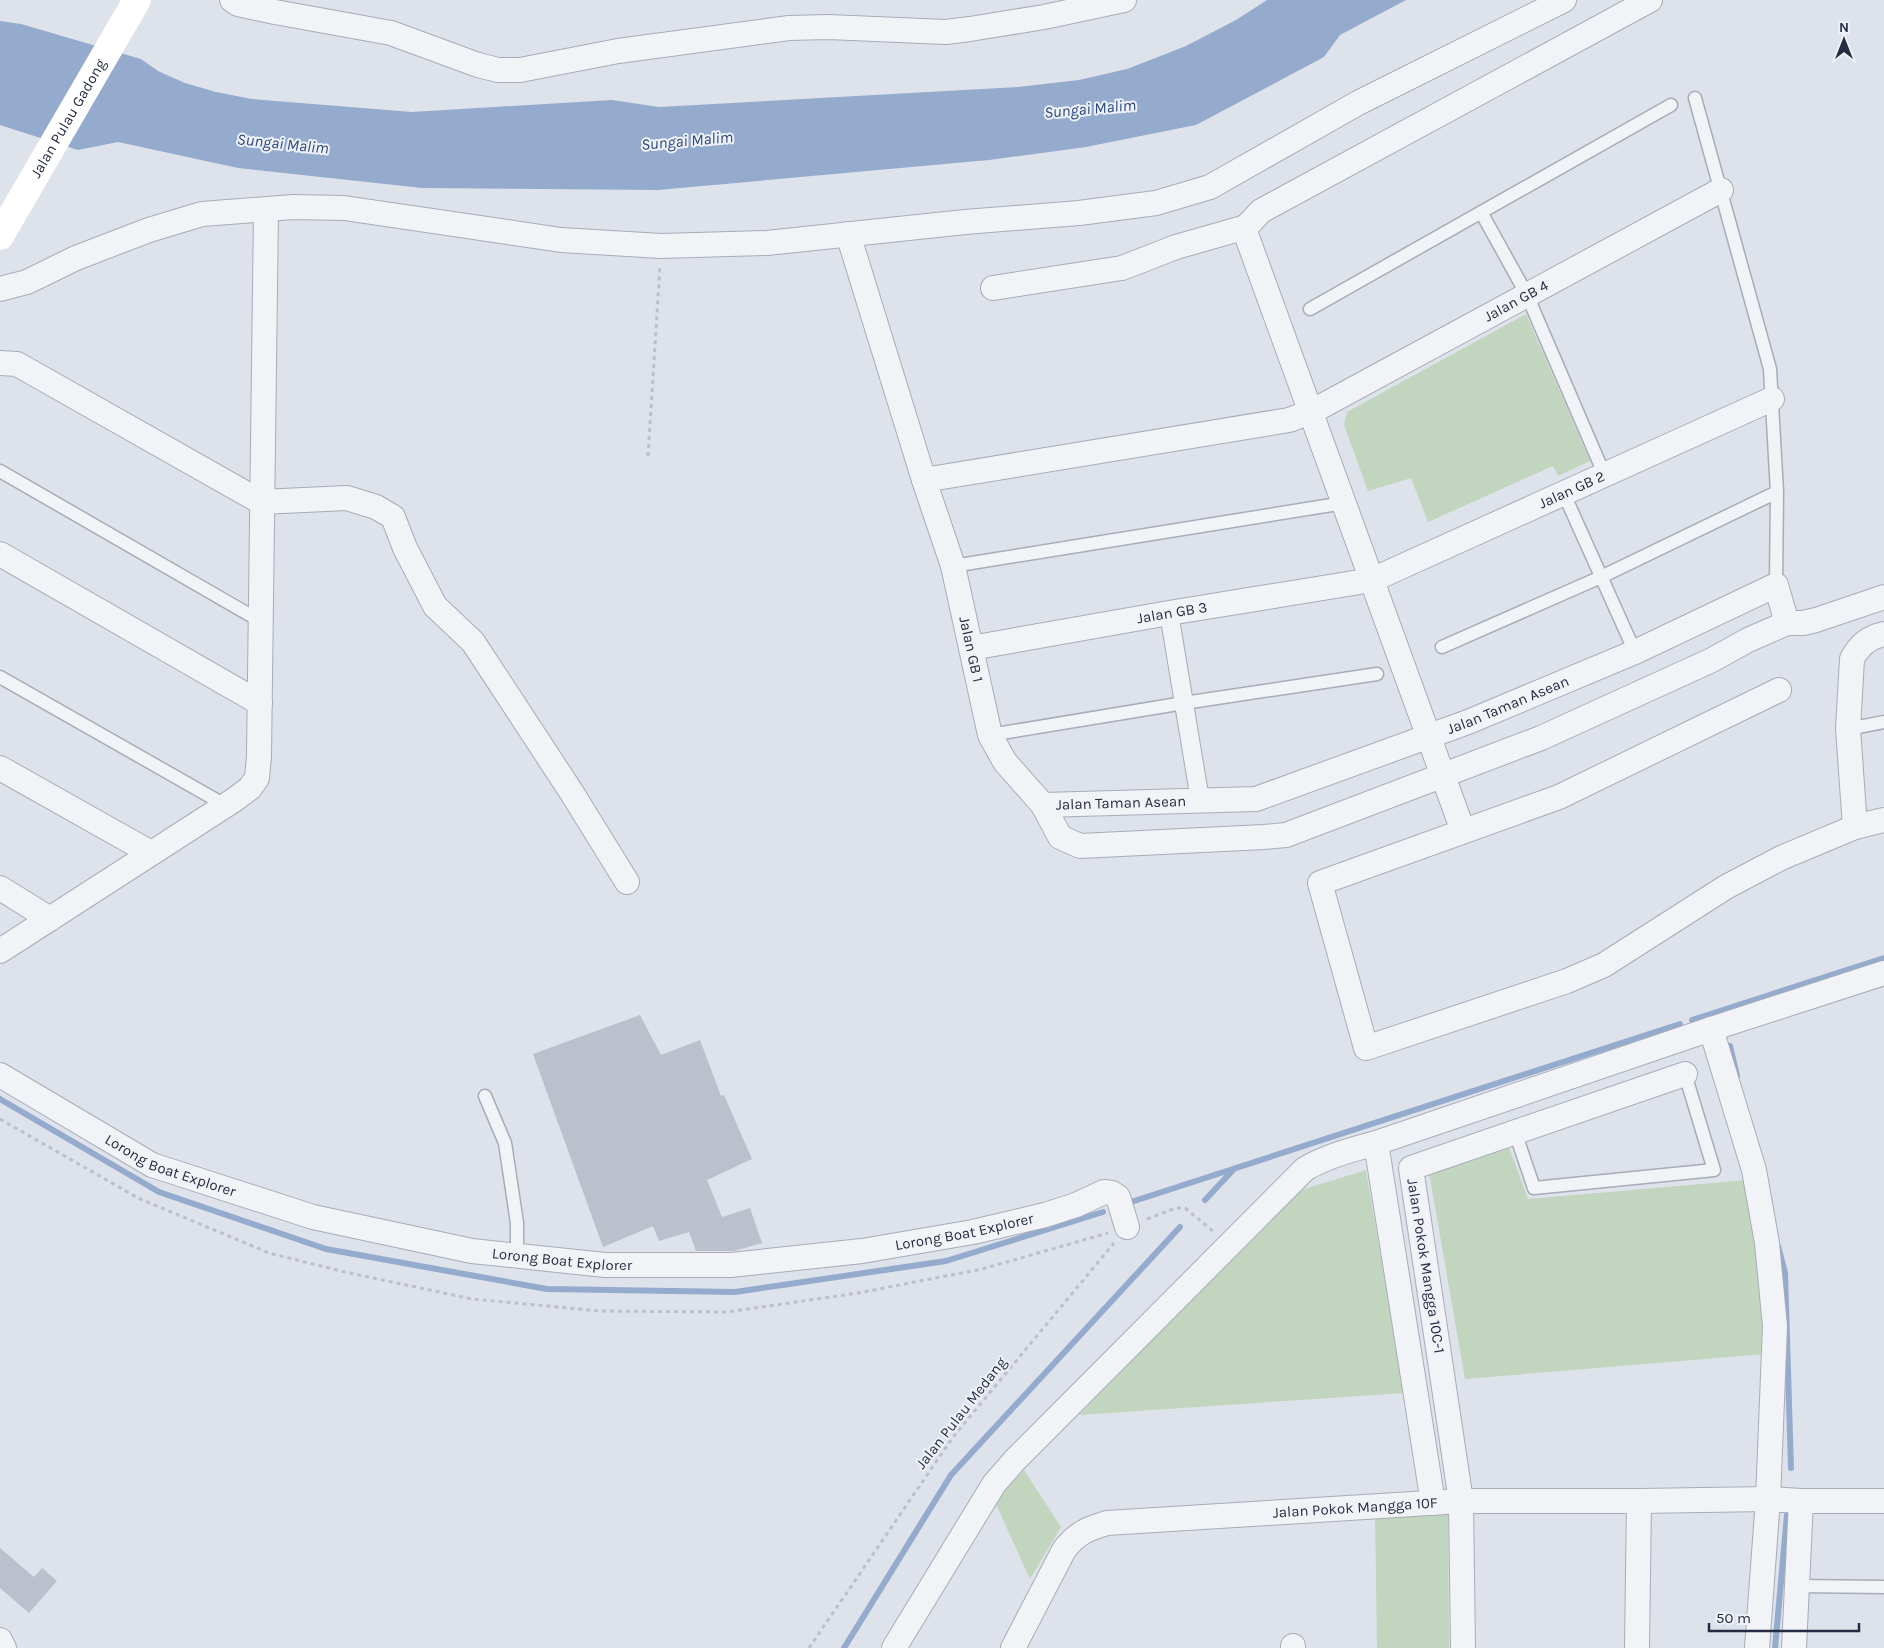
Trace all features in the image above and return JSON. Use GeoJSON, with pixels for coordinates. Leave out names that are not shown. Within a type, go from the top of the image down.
{"type":"FeatureCollection","features":[{"type":"Feature","properties":{"kind":"main road","name":"Jalan Pulau Gadong"},"geometry":{"type":"LineString","coordinates":[[0,236],[136,0]]}},
{"type":"Feature","properties":{"kind":"street"},"geometry":{"type":"LineString","coordinates":[[232,0],[238,4],[275,12],[390,33],[478,65],[498,70],[520,70],[618,51],[789,28],[828,27],[946,32],[1044,17],[1124,0]]}},
{"type":"Feature","properties":{"kind":"street"},"geometry":{"type":"LineString","coordinates":[[0,289],[27,282],[76,258],[149,230],[202,214],[293,207],[344,208],[561,240],[661,246],[767,244],[965,222],[1079,213],[1156,203],[1210,187],[1358,103],[1564,0]]}},
{"type":"Feature","properties":{"kind":"street"},"geometry":{"type":"LineString","coordinates":[[993,288],[1122,268],[1176,247],[1246,226],[1261,211],[1650,0]]}},
{"type":"Feature","properties":{"kind":"street","name":"Jalan GB 4"},"geometry":{"type":"LineString","coordinates":[[924,480],[1289,420],[1311,412],[1721,190]]}},
{"type":"Feature","properties":{"kind":"street"},"geometry":{"type":"LineString","coordinates":[[0,951],[226,805],[250,788],[257,778],[260,756],[266,210]]}},
{"type":"Feature","properties":{"kind":"street"},"geometry":{"type":"LineString","coordinates":[[1246,226],[1246,234],[1463,831]]}},
{"type":"Feature","properties":{"kind":"street","name":"Jalan GB 1"},"geometry":{"type":"LineString","coordinates":[[848,234],[924,480],[953,566],[990,735],[1005,762],[1043,805]]}},
{"type":"Feature","properties":{"kind":"street"},"geometry":{"type":"LineString","coordinates":[[0,363],[17,364],[262,502],[347,498],[376,507],[392,517],[434,606],[473,642],[567,785],[626,882]]}},
{"type":"Feature","properties":{"kind":"street","name":"Jalan GB 2"},"geometry":{"type":"LineString","coordinates":[[1372,580],[1605,476],[1772,398]]}},
{"type":"Feature","properties":{"kind":"street"},"geometry":{"type":"LineString","coordinates":[[0,554],[260,703]]}},
{"type":"Feature","properties":{"kind":"street","name":"Jalan GB 3"},"geometry":{"type":"LineString","coordinates":[[971,648],[1372,580]]}},
{"type":"Feature","properties":{"kind":"street"},"geometry":{"type":"LineString","coordinates":[[1776,585],[1787,623]]}},
{"type":"Feature","properties":{"kind":"street","name":"Jalan Taman Asean"},"geometry":{"type":"LineString","coordinates":[[1776,585],[1635,652],[1468,722],[1256,799],[1043,805],[1060,837],[1080,846],[1286,835],[1541,738],[1712,660],[1748,640],[1787,623],[1803,623],[1816,620],[1884,597]]}},
{"type":"Feature","properties":{"kind":"street"},"geometry":{"type":"LineString","coordinates":[[1169,613],[1200,800]]}},
{"type":"Feature","properties":{"kind":"street"},"geometry":{"type":"LineString","coordinates":[[1855,827],[1848,729],[1852,659],[1857,649],[1874,636],[1884,634]]}},
{"type":"Feature","properties":{"kind":"street"},"geometry":{"type":"LineString","coordinates":[[1779,690],[1559,797],[1320,883],[1366,1048],[1567,980],[1604,965],[1726,887],[1781,858],[1855,827],[1884,820]]}},
{"type":"Feature","properties":{"kind":"street"},"geometry":{"type":"LineString","coordinates":[[0,768],[152,853]]}},
{"type":"Feature","properties":{"kind":"street"},"geometry":{"type":"LineString","coordinates":[[0,888],[50,918]]}},
{"type":"Feature","properties":{"kind":"street"},"geometry":{"type":"LineString","coordinates":[[894,1648],[994,1484],[1014,1461],[1305,1169],[1339,1154],[1884,972]]}},
{"type":"Feature","properties":{"kind":"street"},"geometry":{"type":"LineString","coordinates":[[1711,1029],[1754,1170],[1767,1243],[1775,1326],[1768,1499],[1757,1648]]}},
{"type":"Feature","properties":{"kind":"street","name":"Jalan Pokok Mangga 10C-1"},"geometry":{"type":"LineString","coordinates":[[1461,1502],[1411,1168],[1685,1074]]}},
{"type":"Feature","properties":{"kind":"street","name":"Lorong Boat Explorer"},"geometry":{"type":"LineString","coordinates":[[0,1075],[152,1165],[313,1218],[472,1251],[604,1265],[731,1265],[853,1252],[973,1232],[1045,1215],[1076,1205],[1104,1192],[1112,1193],[1118,1197],[1127,1227]]}},
{"type":"Feature","properties":{"kind":"street"},"geometry":{"type":"LineString","coordinates":[[1376,1143],[1433,1504]]}},
{"type":"Feature","properties":{"kind":"street","name":"Jalan Pokok Mangga 10F"},"geometry":{"type":"LineString","coordinates":[[1013,1648],[1064,1550],[1074,1537],[1089,1528],[1107,1523],[1461,1502],[1639,1502],[1768,1499],[1884,1501]]}},
{"type":"Feature","properties":{"kind":"street"},"geometry":{"type":"LineString","coordinates":[[1794,1648],[1801,1501]]}},
{"type":"Feature","properties":{"kind":"street"},"geometry":{"type":"LineString","coordinates":[[1461,1502],[1463,1648]]}},
{"type":"Feature","properties":{"kind":"street"},"geometry":{"type":"LineString","coordinates":[[1637,1648],[1639,1502]]}},
{"type":"Feature","properties":{"kind":"street"},"geometry":{"type":"LineString","coordinates":[[0,1640],[4,1648]]}},
{"type":"Feature","properties":{"kind":"lane"},"geometry":{"type":"LineString","coordinates":[[1695,98],[1770,369],[1777,492],[1776,585]]}},
{"type":"Feature","properties":{"kind":"lane"},"geometry":{"type":"LineString","coordinates":[[1310,309],[1671,105]]}},
{"type":"Feature","properties":{"kind":"lane"},"geometry":{"type":"LineString","coordinates":[[1481,212],[1527,295],[1605,476]]}},
{"type":"Feature","properties":{"kind":"lane"},"geometry":{"type":"LineString","coordinates":[[0,471],[262,623]]}},
{"type":"Feature","properties":{"kind":"lane"},"geometry":{"type":"LineString","coordinates":[[1442,647],[1601,577],[1777,492]]}},
{"type":"Feature","properties":{"kind":"lane"},"geometry":{"type":"LineString","coordinates":[[1564,494],[1635,652]]}},
{"type":"Feature","properties":{"kind":"lane"},"geometry":{"type":"LineString","coordinates":[[953,566],[1344,503]]}},
{"type":"Feature","properties":{"kind":"lane"},"geometry":{"type":"LineString","coordinates":[[990,735],[1377,674]]}},
{"type":"Feature","properties":{"kind":"lane"},"geometry":{"type":"LineString","coordinates":[[0,677],[226,805]]}},
{"type":"Feature","properties":{"kind":"lane"},"geometry":{"type":"LineString","coordinates":[[1848,729],[1884,722]]}},
{"type":"Feature","properties":{"kind":"lane"},"geometry":{"type":"LineString","coordinates":[[1515,1132],[1534,1188],[1714,1170],[1685,1074]]}},
{"type":"Feature","properties":{"kind":"lane"},"geometry":{"type":"LineString","coordinates":[[484,1096],[505,1143],[517,1223],[517,1256]]}},
{"type":"Feature","properties":{"kind":"lane"},"geometry":{"type":"LineString","coordinates":[[1797,1586],[1884,1587]]}},
{"type":"Feature","properties":{"kind":"path"},"geometry":{"type":"LineString","coordinates":[[648,456],[661,246]]}},
{"type":"Feature","properties":{"kind":"path"},"geometry":{"type":"LineString","coordinates":[[1127,1227],[1176,1208],[1185,1208],[1228,1245]]}},
{"type":"Feature","properties":{"kind":"path","name":"Jalan Pulau Medang"},"geometry":{"type":"LineString","coordinates":[[809,1648],[953,1437],[1127,1227]]}},
{"type":"Feature","properties":{"kind":"green space"},"geometry":{"type":"Polygon","coordinates":[[[1526,314],[1590,461],[1558,476],[1553,466],[1428,522],[1411,478],[1368,491],[1344,425],[1347,412],[1526,314]]]}},
{"type":"Feature","properties":{"kind":"green space"},"geometry":{"type":"Polygon","coordinates":[[[1509,1147],[1528,1199],[1748,1180],[1766,1354],[1465,1379],[1429,1172],[1509,1147]]]}},
{"type":"Feature","properties":{"kind":"green space"},"geometry":{"type":"Polygon","coordinates":[[[1366,1170],[1404,1393],[1079,1415],[1298,1191],[1366,1170]]]}},
{"type":"Feature","properties":{"kind":"green space"},"geometry":{"type":"Polygon","coordinates":[[[1024,1470],[1061,1527],[1030,1579],[995,1502],[1024,1470]]]}},
{"type":"Feature","properties":{"kind":"green space"},"geometry":{"type":"Polygon","coordinates":[[[1448,1512],[1449,1648],[1377,1648],[1375,1513],[1448,1512]]]}},
{"type":"Feature","properties":{"kind":"water","name":"Sungai Malim"},"geometry":{"type":"Polygon","coordinates":[[[1267,0],[1406,0],[1340,35],[1324,57],[1196,125],[1086,147],[989,160],[658,190],[422,188],[238,168],[118,142],[78,150],[0,125],[0,21],[21,24],[141,59],[158,71],[185,83],[216,92],[252,99],[412,112],[612,100],[659,107],[1018,87],[1079,80],[1127,69],[1186,46],[1236,20],[1267,0]]]}},
{"type":"Feature","properties":{"kind":"building"},"geometry":{"type":"Polygon","coordinates":[[[640,1015],[661,1055],[700,1040],[721,1096],[724,1095],[752,1159],[707,1180],[722,1217],[750,1208],[762,1243],[734,1251],[696,1251],[689,1232],[659,1241],[653,1226],[603,1247],[533,1054],[640,1015]]]}},
{"type":"Feature","properties":{"kind":"building"},"geometry":{"type":"Polygon","coordinates":[[[0,1548],[34,1577],[42,1568],[57,1581],[29,1613],[0,1588],[0,1548]]]}},
{"type":"Feature","properties":{"kind":"waterway"},"geometry":{"type":"LineString","coordinates":[[1692,1020],[1884,958]]}},
{"type":"Feature","properties":{"kind":"waterway"},"geometry":{"type":"LineString","coordinates":[[1131,1202],[1680,1024]]}},
{"type":"Feature","properties":{"kind":"waterway"},"geometry":{"type":"LineString","coordinates":[[1730,1046],[1737,1076]]}},
{"type":"Feature","properties":{"kind":"waterway"},"geometry":{"type":"LineString","coordinates":[[0,1099],[159,1192],[326,1249],[547,1289],[735,1292],[946,1261],[1103,1212]]}},
{"type":"Feature","properties":{"kind":"waterway"},"geometry":{"type":"LineString","coordinates":[[1205,1200],[1234,1169]]}},
{"type":"Feature","properties":{"kind":"waterway"},"geometry":{"type":"LineString","coordinates":[[844,1648],[951,1475],[1180,1227]]}},
{"type":"Feature","properties":{"kind":"waterway"},"geometry":{"type":"LineString","coordinates":[[1778,1246],[1785,1273],[1791,1468]]}},
{"type":"Feature","properties":{"kind":"waterway"},"geometry":{"type":"LineString","coordinates":[[1775,1648],[1787,1515]]}}]}
